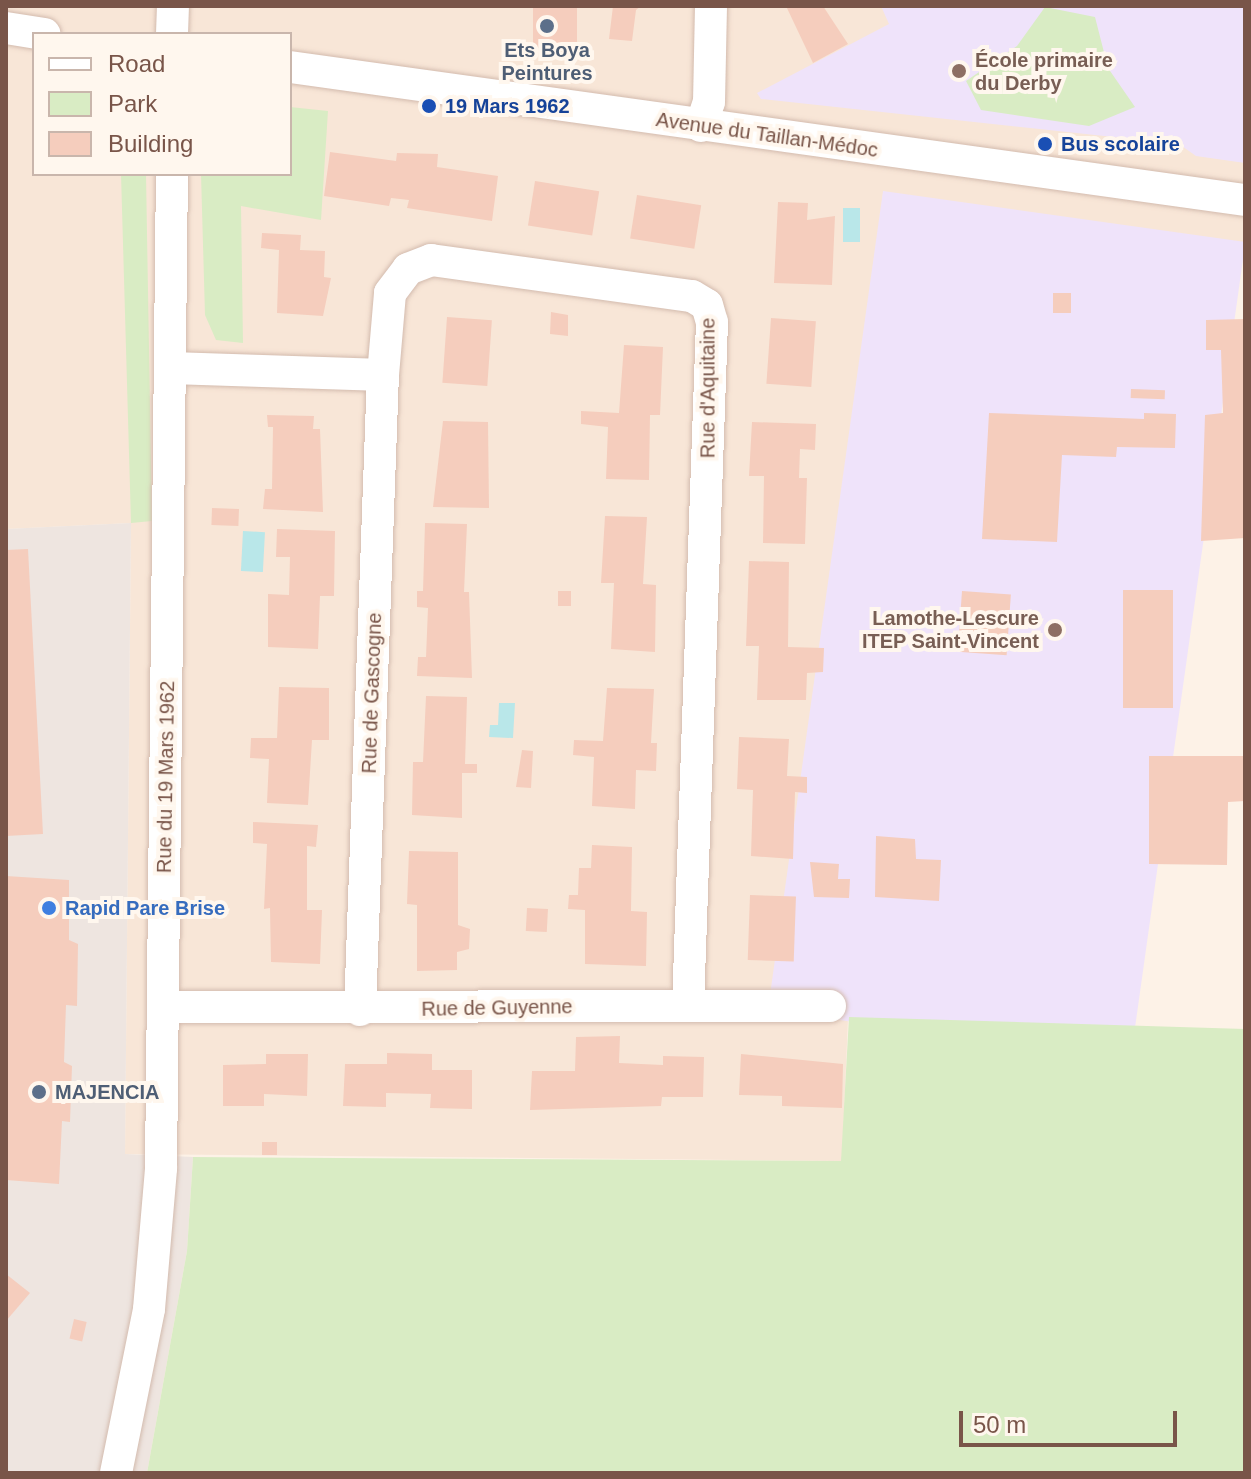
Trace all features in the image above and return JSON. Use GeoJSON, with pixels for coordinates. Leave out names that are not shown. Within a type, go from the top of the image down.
{"type":"FeatureCollection","features":[{"type":"Feature","properties":{"kind":"street"},"geometry":{"type":"LineString","coordinates":[[172,32],[173,6]]}},
{"type":"Feature","properties":{"kind":"street"},"geometry":{"type":"LineString","coordinates":[[701,126],[709,102],[711,6]]}},
{"type":"Feature","properties":{"kind":"street"},"geometry":{"type":"LineString","coordinates":[[6,28],[32,32]]}},
{"type":"Feature","properties":{"kind":"street","name":"Avenue du Taillan-Médoc"},"geometry":{"type":"LineString","coordinates":[[292,67],[1245,200]]}},
{"type":"Feature","properties":{"kind":"street","name":"Rue du 19 Mars 1962"},"geometry":{"type":"LineString","coordinates":[[116,1473],[149,1309],[161,1168],[172,176]]}},
{"type":"Feature","properties":{"kind":"street","name":"Rue d'Aquitaine"},"geometry":{"type":"LineString","coordinates":[[383,375],[390,293],[408,269],[431,260],[692,296],[711,313],[688,1005]]}},
{"type":"Feature","properties":{"kind":"street"},"geometry":{"type":"LineString","coordinates":[[172,368],[383,375]]}},
{"type":"Feature","properties":{"kind":"street","name":"Rue de Gascogne"},"geometry":{"type":"LineString","coordinates":[[360,1010],[383,375]]}},
{"type":"Feature","properties":{"kind":"street","name":"Rue de Guyenne"},"geometry":{"type":"LineString","coordinates":[[163,1007],[360,1010],[830,1006]]}},
{"type":"Feature","properties":{"kind":"shaded area"},"geometry":{"type":"Polygon","coordinates":[[[6,6],[1245,6],[1245,243],[883,192],[842,1161],[125,1154],[131,523],[6,529],[6,6]]]}},
{"type":"Feature","properties":{"kind":"shaded area","name":"École primaire du Derby"},"geometry":{"type":"Polygon","coordinates":[[[881,6],[1245,6],[1245,163],[1196,156],[1179,144],[761,99],[757,93],[889,24],[881,6]]]}},
{"type":"Feature","properties":{"kind":"shaded area","name":"Lamothe-Lescure ITEP Saint-Vincent"},"geometry":{"type":"Polygon","coordinates":[[[883,191],[1245,242],[1130,1061],[768,1010],[883,191]]]}},
{"type":"Feature","properties":{"kind":"shaded area"},"geometry":{"type":"Polygon","coordinates":[[[131,523],[125,1154],[193,1157],[187,1251],[147,1473],[6,1473],[6,529],[131,523]]]}},
{"type":"Feature","properties":{"kind":"green space"},"geometry":{"type":"Polygon","coordinates":[[[1045,7],[1095,17],[1108,68],[1135,107],[1089,126],[981,110],[966,81],[1017,46],[1045,7]]]}},
{"type":"Feature","properties":{"kind":"green space"},"geometry":{"type":"Polygon","coordinates":[[[292,107],[328,111],[321,220],[241,206],[243,343],[216,340],[205,315],[201,176],[292,176],[292,107]]]}},
{"type":"Feature","properties":{"kind":"green space"},"geometry":{"type":"Polygon","coordinates":[[[121,176],[146,176],[152,521],[131,523],[121,176]]]}},
{"type":"Feature","properties":{"kind":"green space"},"geometry":{"type":"Polygon","coordinates":[[[849,1017],[1245,1029],[1245,1473],[147,1473],[187,1251],[193,1157],[841,1161],[849,1017]]]}},
{"type":"Feature","properties":{"kind":"water"},"geometry":{"type":"Polygon","coordinates":[[[843,208],[860,208],[860,242],[843,242],[843,208]]]}},
{"type":"Feature","properties":{"kind":"water"},"geometry":{"type":"Polygon","coordinates":[[[243,531],[265,532],[263,572],[241,571],[243,531]]]}},
{"type":"Feature","properties":{"kind":"water"},"geometry":{"type":"Polygon","coordinates":[[[499,703],[515,703],[513,738],[489,737],[490,725],[498,725],[499,703]]]}},
{"type":"Feature","properties":{"kind":"building"},"geometry":{"type":"Polygon","coordinates":[[[533,6],[577,6],[577,48],[533,48],[533,6]]]}},
{"type":"Feature","properties":{"kind":"building"},"geometry":{"type":"Polygon","coordinates":[[[613,6],[641,6],[636,10],[632,41],[609,39],[613,6]]]}},
{"type":"Feature","properties":{"kind":"building"},"geometry":{"type":"Polygon","coordinates":[[[786,6],[823,6],[848,44],[813,63],[786,6]]]}},
{"type":"Feature","properties":{"kind":"building"},"geometry":{"type":"Polygon","coordinates":[[[330,152],[396,161],[397,153],[438,154],[437,167],[498,176],[492,221],[407,208],[409,200],[391,198],[389,206],[324,196],[330,152]]]}},
{"type":"Feature","properties":{"kind":"building"},"geometry":{"type":"Polygon","coordinates":[[[535,181],[599,191],[592,236],[528,225],[535,181]]]}},
{"type":"Feature","properties":{"kind":"building"},"geometry":{"type":"Polygon","coordinates":[[[637,195],[701,205],[694,249],[630,238],[637,195]]]}},
{"type":"Feature","properties":{"kind":"building"},"geometry":{"type":"Polygon","coordinates":[[[778,202],[808,203],[807,220],[835,216],[832,285],[774,283],[778,202]]]}},
{"type":"Feature","properties":{"kind":"building"},"geometry":{"type":"Polygon","coordinates":[[[262,233],[301,235],[300,250],[325,251],[324,277],[331,278],[323,316],[277,313],[279,250],[261,248],[262,233]]]}},
{"type":"Feature","properties":{"kind":"building"},"geometry":{"type":"Polygon","coordinates":[[[1053,293],[1071,293],[1071,313],[1053,313],[1053,293]]]}},
{"type":"Feature","properties":{"kind":"building"},"geometry":{"type":"Polygon","coordinates":[[[551,312],[568,315],[568,336],[550,334],[551,312]]]}},
{"type":"Feature","properties":{"kind":"building"},"geometry":{"type":"Polygon","coordinates":[[[447,317],[492,320],[487,386],[442,383],[447,317]]]}},
{"type":"Feature","properties":{"kind":"building"},"geometry":{"type":"Polygon","coordinates":[[[771,318],[816,321],[811,387],[766,384],[771,318]]]}},
{"type":"Feature","properties":{"kind":"building"},"geometry":{"type":"Polygon","coordinates":[[[1245,319],[1245,538],[1201,541],[1205,415],[1223,413],[1221,350],[1206,350],[1206,320],[1245,319]]]}},
{"type":"Feature","properties":{"kind":"building"},"geometry":{"type":"Polygon","coordinates":[[[624,345],[663,347],[660,415],[650,415],[649,480],[606,479],[608,427],[581,424],[581,411],[619,413],[624,345]]]}},
{"type":"Feature","properties":{"kind":"building"},"geometry":{"type":"Polygon","coordinates":[[[1131,389],[1165,390],[1165,399],[1131,398],[1131,389]]]}},
{"type":"Feature","properties":{"kind":"building"},"geometry":{"type":"Polygon","coordinates":[[[989,413],[1144,419],[1144,413],[1176,414],[1175,448],[1117,447],[1116,457],[1062,455],[1057,542],[982,539],[989,413]]]}},
{"type":"Feature","properties":{"kind":"building"},"geometry":{"type":"Polygon","coordinates":[[[267,415],[314,416],[313,429],[320,429],[323,512],[263,509],[265,489],[272,489],[273,427],[268,427],[267,415]]]}},
{"type":"Feature","properties":{"kind":"building"},"geometry":{"type":"Polygon","coordinates":[[[443,421],[488,422],[489,508],[433,507],[443,421]]]}},
{"type":"Feature","properties":{"kind":"building"},"geometry":{"type":"Polygon","coordinates":[[[752,422],[816,424],[815,450],[800,449],[799,478],[807,478],[805,544],[763,543],[764,476],[749,476],[752,422]]]}},
{"type":"Feature","properties":{"kind":"building"},"geometry":{"type":"Polygon","coordinates":[[[212,508],[239,509],[238,526],[211,525],[212,508]]]}},
{"type":"Feature","properties":{"kind":"building"},"geometry":{"type":"Polygon","coordinates":[[[605,516],[647,517],[643,584],[656,585],[655,652],[611,649],[614,583],[601,583],[605,516]]]}},
{"type":"Feature","properties":{"kind":"building"},"geometry":{"type":"Polygon","coordinates":[[[425,523],[467,524],[464,592],[469,592],[472,678],[417,676],[418,657],[426,657],[428,608],[417,607],[417,591],[423,591],[425,523]]]}},
{"type":"Feature","properties":{"kind":"building"},"geometry":{"type":"Polygon","coordinates":[[[277,529],[335,531],[334,596],[320,596],[318,649],[268,647],[268,594],[289,595],[290,557],[276,557],[277,529]]]}},
{"type":"Feature","properties":{"kind":"building"},"geometry":{"type":"Polygon","coordinates":[[[28,549],[43,834],[6,836],[6,550],[28,549]]]}},
{"type":"Feature","properties":{"kind":"building"},"geometry":{"type":"Polygon","coordinates":[[[749,561],[789,562],[788,647],[824,648],[823,672],[807,673],[806,700],[757,700],[759,646],[746,646],[749,561]]]}},
{"type":"Feature","properties":{"kind":"building"},"geometry":{"type":"Polygon","coordinates":[[[1123,590],[1173,590],[1173,708],[1123,708],[1123,590]]]}},
{"type":"Feature","properties":{"kind":"building"},"geometry":{"type":"Polygon","coordinates":[[[558,591],[571,591],[571,606],[558,606],[558,591]]]}},
{"type":"Feature","properties":{"kind":"building"},"geometry":{"type":"Polygon","coordinates":[[[962,591],[1011,594],[1007,655],[958,652],[962,591]]]}},
{"type":"Feature","properties":{"kind":"building"},"geometry":{"type":"Polygon","coordinates":[[[279,687],[329,688],[329,740],[312,740],[308,805],[267,803],[269,759],[250,758],[251,738],[277,738],[279,687]]]}},
{"type":"Feature","properties":{"kind":"building"},"geometry":{"type":"Polygon","coordinates":[[[607,688],[654,689],[651,743],[657,743],[656,771],[636,770],[635,809],[592,806],[594,757],[573,755],[574,740],[603,741],[607,688]]]}},
{"type":"Feature","properties":{"kind":"building"},"geometry":{"type":"Polygon","coordinates":[[[426,696],[467,697],[465,764],[477,764],[477,773],[462,773],[462,818],[412,815],[413,762],[423,762],[426,696]]]}},
{"type":"Feature","properties":{"kind":"building"},"geometry":{"type":"Polygon","coordinates":[[[739,737],[789,739],[787,776],[807,777],[807,793],[795,792],[793,859],[751,856],[753,790],[737,789],[739,737]]]}},
{"type":"Feature","properties":{"kind":"building"},"geometry":{"type":"Polygon","coordinates":[[[522,750],[533,751],[531,788],[516,787],[522,750]]]}},
{"type":"Feature","properties":{"kind":"building"},"geometry":{"type":"Polygon","coordinates":[[[1149,756],[1245,756],[1245,801],[1228,802],[1227,865],[1149,864],[1149,756]]]}},
{"type":"Feature","properties":{"kind":"building"},"geometry":{"type":"Polygon","coordinates":[[[253,822],[318,825],[316,847],[307,846],[307,910],[322,910],[320,964],[271,962],[270,908],[264,909],[267,844],[253,843],[253,822]]]}},
{"type":"Feature","properties":{"kind":"building"},"geometry":{"type":"Polygon","coordinates":[[[876,836],[915,839],[916,859],[941,860],[939,901],[875,897],[876,836]]]}},
{"type":"Feature","properties":{"kind":"building"},"geometry":{"type":"Polygon","coordinates":[[[592,845],[632,847],[631,911],[647,912],[646,966],[585,964],[585,910],[568,909],[569,895],[578,895],[579,868],[591,868],[592,845]]]}},
{"type":"Feature","properties":{"kind":"building"},"geometry":{"type":"Polygon","coordinates":[[[409,851],[458,852],[458,925],[470,929],[469,949],[457,952],[457,970],[417,971],[417,905],[407,904],[409,851]]]}},
{"type":"Feature","properties":{"kind":"building"},"geometry":{"type":"Polygon","coordinates":[[[810,862],[839,864],[838,879],[850,879],[849,898],[814,897],[810,862]]]}},
{"type":"Feature","properties":{"kind":"building"},"geometry":{"type":"Polygon","coordinates":[[[6,876],[69,880],[69,940],[78,944],[77,1006],[66,1005],[64,1062],[72,1066],[70,1122],[62,1121],[59,1184],[6,1180],[6,876]]]}},
{"type":"Feature","properties":{"kind":"building"},"geometry":{"type":"Polygon","coordinates":[[[750,895],[796,897],[794,962],[748,960],[750,895]]]}},
{"type":"Feature","properties":{"kind":"building"},"geometry":{"type":"Polygon","coordinates":[[[527,908],[548,909],[547,932],[526,931],[527,908]]]}},
{"type":"Feature","properties":{"kind":"building"},"geometry":{"type":"Polygon","coordinates":[[[620,1036],[619,1063],[663,1065],[663,1056],[704,1057],[703,1097],[662,1097],[661,1106],[530,1110],[532,1071],[575,1071],[576,1037],[620,1036]]]}},
{"type":"Feature","properties":{"kind":"building"},"geometry":{"type":"Polygon","coordinates":[[[387,1053],[432,1054],[432,1070],[472,1070],[472,1109],[430,1108],[431,1094],[386,1093],[386,1107],[343,1106],[345,1064],[387,1064],[387,1053]]]}},
{"type":"Feature","properties":{"kind":"building"},"geometry":{"type":"Polygon","coordinates":[[[266,1054],[308,1054],[307,1096],[264,1094],[264,1106],[223,1106],[223,1065],[266,1064],[266,1054]]]}},
{"type":"Feature","properties":{"kind":"building"},"geometry":{"type":"Polygon","coordinates":[[[741,1054],[843,1064],[842,1108],[782,1106],[782,1096],[739,1095],[741,1054]]]}},
{"type":"Feature","properties":{"kind":"building"},"geometry":{"type":"Polygon","coordinates":[[[262,1142],[277,1142],[277,1155],[262,1155],[262,1142]]]}},
{"type":"Feature","properties":{"kind":"building"},"geometry":{"type":"Polygon","coordinates":[[[6,1274],[30,1293],[6,1321],[6,1274]]]}},
{"type":"Feature","properties":{"kind":"building"},"geometry":{"type":"Polygon","coordinates":[[[74,1319],[87,1322],[82,1341],[70,1338],[74,1319]]]}},
{"type":"Feature","properties":{"kind":"place","name":"Ets Boya Peintures"},"geometry":{"type":"Point","coordinates":[547,26]}},
{"type":"Feature","properties":{"kind":"place","name":"École primaire du Derby"},"geometry":{"type":"Point","coordinates":[959,71]}},
{"type":"Feature","properties":{"kind":"place","name":"19 Mars 1962"},"geometry":{"type":"Point","coordinates":[429,106]}},
{"type":"Feature","properties":{"kind":"place","name":"Bus scolaire"},"geometry":{"type":"Point","coordinates":[1045,144]}},
{"type":"Feature","properties":{"kind":"place","name":"Lamothe-Lescure ITEP Saint-Vincent"},"geometry":{"type":"Point","coordinates":[1055,630]}},
{"type":"Feature","properties":{"kind":"place","name":"Rapid Pare Brise"},"geometry":{"type":"Point","coordinates":[49,908]}},
{"type":"Feature","properties":{"kind":"place","name":"MAJENCIA"},"geometry":{"type":"Point","coordinates":[39,1092]}}]}
